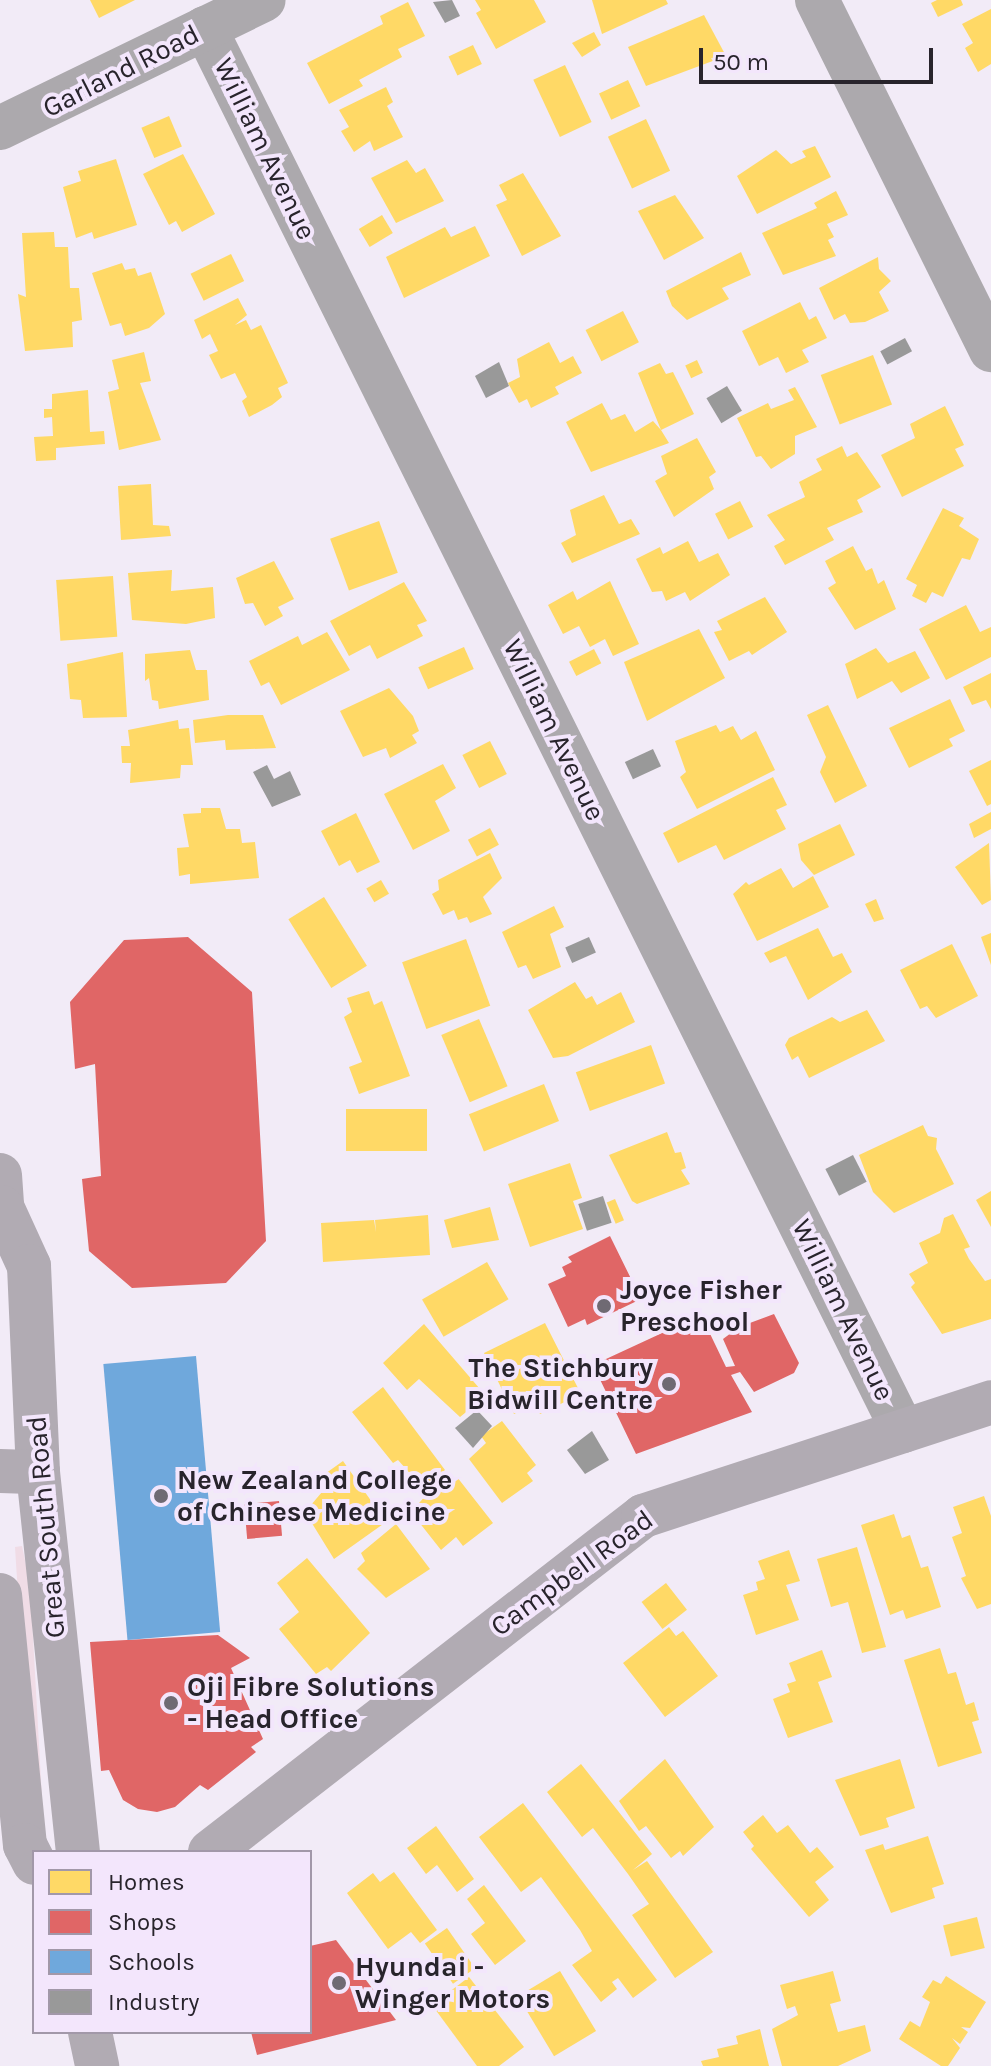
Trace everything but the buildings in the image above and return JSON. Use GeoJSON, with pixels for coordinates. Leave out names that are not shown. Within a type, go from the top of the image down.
{"type":"FeatureCollection","features":[{"type":"Feature","properties":{"kind":"main road","name":"Great South Road"},"geometry":{"type":"LineString","coordinates":[[1,1199],[29,1266],[19,1472],[78,1850]]}},
{"type":"Feature","properties":{"kind":"main road","name":"Campbell Road"},"geometry":{"type":"LineString","coordinates":[[213,1850],[643,1516],[991,1402]]}},
{"type":"Feature","properties":{"kind":"main road","name":"Great South Road"},"geometry":{"type":"LineString","coordinates":[[0,1595],[8,1770],[25,1845],[32,1859]]}},
{"type":"Feature","properties":{"kind":"main road"},"geometry":{"type":"LineString","coordinates":[[90,2034],[97,2066]]}},
{"type":"Feature","properties":{"kind":"street","name":"Garland Road"},"geometry":{"type":"LineString","coordinates":[[7,130],[264,0]]}},
{"type":"Feature","properties":{"kind":"street"},"geometry":{"type":"LineString","coordinates":[[817,0],[991,350]]}},
{"type":"Feature","properties":{"kind":"street","name":"William Avenue"},"geometry":{"type":"LineString","coordinates":[[205,28],[903,1431]]}},
{"type":"Feature","properties":{"kind":"shaded area"},"geometry":{"type":"Polygon","coordinates":[[[22,1546],[30,1584],[44,1834],[28,1751],[15,1547],[22,1546]]]}},
{"type":"Feature","properties":{"kind":"place","name":"Joyce Fisher Preschool"},"geometry":{"type":"Point","coordinates":[604,1306]}},
{"type":"Feature","properties":{"kind":"place","name":"The Stichbury Bidwill Centre"},"geometry":{"type":"Point","coordinates":[669,1384]}},
{"type":"Feature","properties":{"kind":"place","name":"New Zealand College of Chinese Medicine"},"geometry":{"type":"Point","coordinates":[161,1496]}},
{"type":"Feature","properties":{"kind":"place","name":"Oji Fibre Solutions - Head Office"},"geometry":{"type":"Point","coordinates":[171,1703]}},
{"type":"Feature","properties":{"kind":"place","name":"Hyundai - Winger Motors"},"geometry":{"type":"Point","coordinates":[339,1983]}}]}
